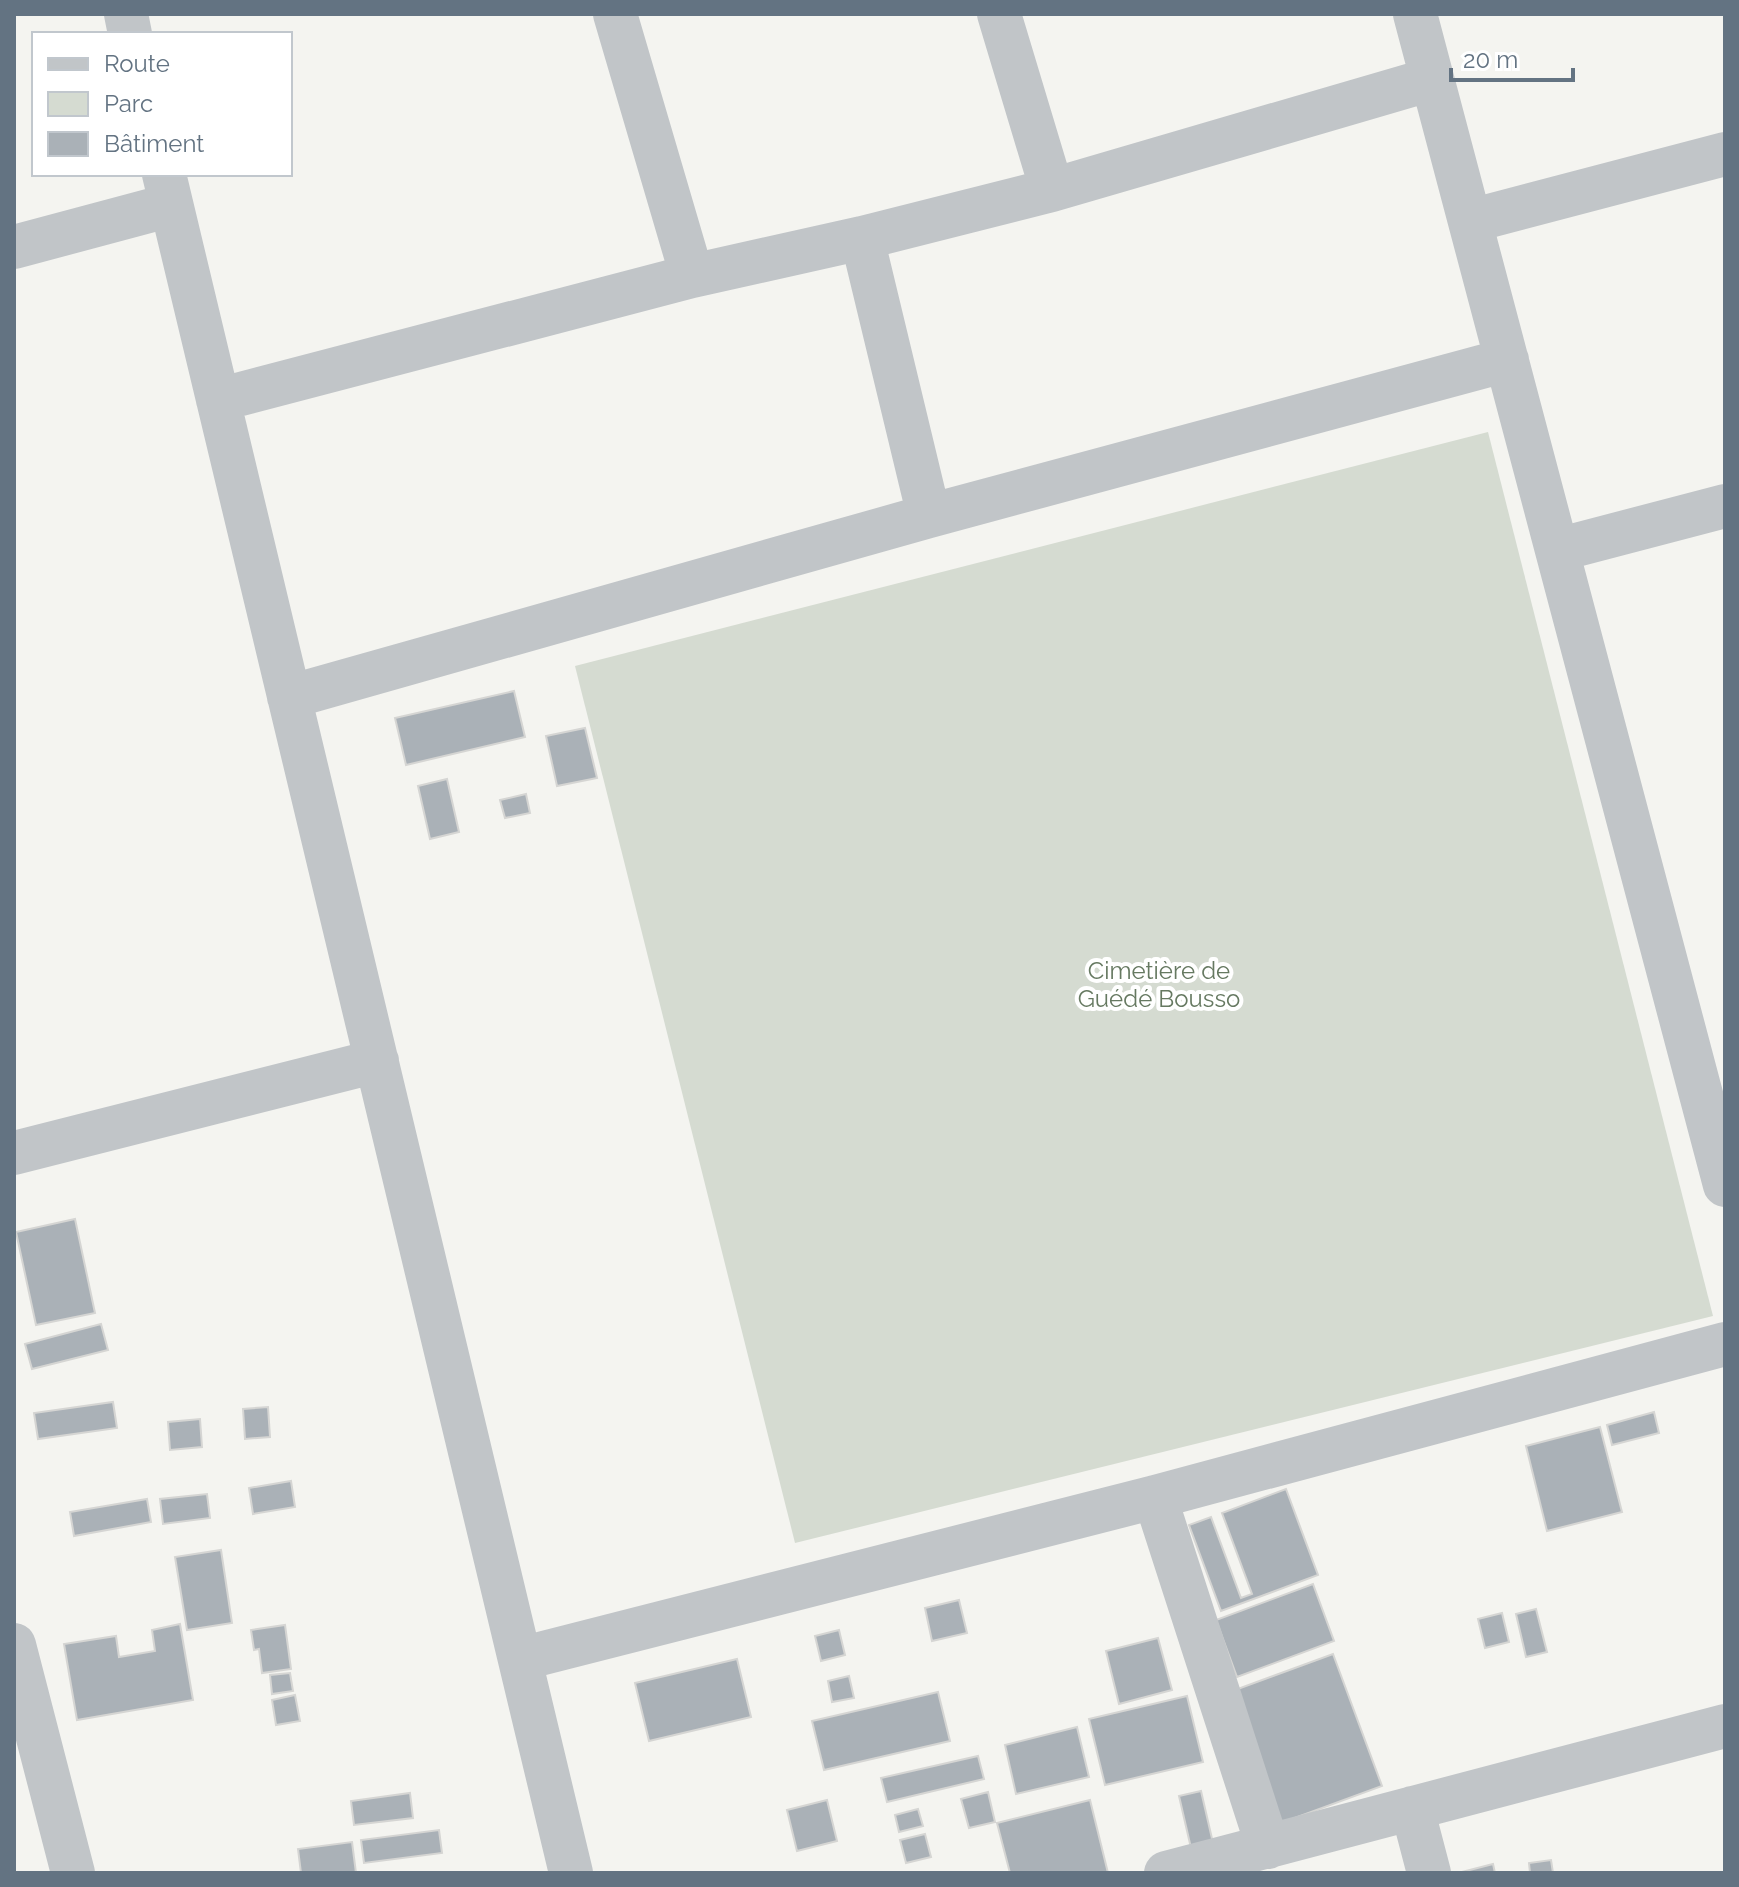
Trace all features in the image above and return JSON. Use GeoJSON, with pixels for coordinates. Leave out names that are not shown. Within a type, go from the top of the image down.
{"type":"FeatureCollection","features":[{"type":"Feature","properties":{"kind":"street"},"geometry":{"type":"LineString","coordinates":[[615,14],[692,276]]}},
{"type":"Feature","properties":{"kind":"street"},"geometry":{"type":"LineString","coordinates":[[999,14],[1052,190]]}},
{"type":"Feature","properties":{"kind":"street"},"geometry":{"type":"LineString","coordinates":[[1415,14],[1725,1185]]}},
{"type":"Feature","properties":{"kind":"street"},"geometry":{"type":"LineString","coordinates":[[218,400],[692,276],[862,238],[1052,190],[1432,79]]}},
{"type":"Feature","properties":{"kind":"street"},"geometry":{"type":"LineString","coordinates":[[1470,221],[1725,154]]}},
{"type":"Feature","properties":{"kind":"street"},"geometry":{"type":"LineString","coordinates":[[14,247],[168,189],[571,1873]]}},
{"type":"Feature","properties":{"kind":"street"},"geometry":{"type":"LineString","coordinates":[[862,238],[929,516]]}},
{"type":"Feature","properties":{"kind":"street"},"geometry":{"type":"LineString","coordinates":[[289,697],[929,516],[1507,360]]}},
{"type":"Feature","properties":{"kind":"street"},"geometry":{"type":"LineString","coordinates":[[1557,550],[1725,506]]}},
{"type":"Feature","properties":{"kind":"street"},"geometry":{"type":"LineString","coordinates":[[14,1153],[377,1061]]}},
{"type":"Feature","properties":{"kind":"street"},"geometry":{"type":"LineString","coordinates":[[520,1659],[1155,1497],[1725,1344]]}},
{"type":"Feature","properties":{"kind":"street"},"geometry":{"type":"LineString","coordinates":[[1155,1497],[1268,1847]]}},
{"type":"Feature","properties":{"kind":"street"},"geometry":{"type":"LineString","coordinates":[[14,1645],[73,1873]]}},
{"type":"Feature","properties":{"kind":"street"},"geometry":{"type":"LineString","coordinates":[[1166,1873],[1725,1726]]}},
{"type":"Feature","properties":{"kind":"street"},"geometry":{"type":"LineString","coordinates":[[1412,1808],[1429,1873]]}},
{"type":"Feature","properties":{"kind":"green space","name":"Cimetière de Guédé Bousso"},"geometry":{"type":"Polygon","coordinates":[[[1488,432],[1713,1316],[795,1543],[575,666],[1488,432]]]}},
{"type":"Feature","properties":{"kind":"building"},"geometry":{"type":"Polygon","coordinates":[[[514,691],[525,737],[406,765],[395,718],[514,691]]]}},
{"type":"Feature","properties":{"kind":"building"},"geometry":{"type":"Polygon","coordinates":[[[585,728],[597,778],[557,786],[546,736],[585,728]]]}},
{"type":"Feature","properties":{"kind":"building"},"geometry":{"type":"Polygon","coordinates":[[[447,779],[459,832],[430,839],[418,786],[447,779]]]}},
{"type":"Feature","properties":{"kind":"building"},"geometry":{"type":"Polygon","coordinates":[[[526,794],[530,813],[505,818],[500,800],[526,794]]]}},
{"type":"Feature","properties":{"kind":"building"},"geometry":{"type":"Polygon","coordinates":[[[75,1219],[95,1313],[36,1325],[16,1232],[75,1219]]]}},
{"type":"Feature","properties":{"kind":"building"},"geometry":{"type":"Polygon","coordinates":[[[101,1324],[108,1350],[32,1369],[25,1344],[101,1324]]]}},
{"type":"Feature","properties":{"kind":"building"},"geometry":{"type":"Polygon","coordinates":[[[113,1402],[117,1428],[38,1439],[34,1413],[113,1402]]]}},
{"type":"Feature","properties":{"kind":"building"},"geometry":{"type":"Polygon","coordinates":[[[268,1407],[270,1437],[245,1439],[243,1409],[268,1407]]]}},
{"type":"Feature","properties":{"kind":"building"},"geometry":{"type":"Polygon","coordinates":[[[1654,1412],[1659,1433],[1612,1445],[1607,1425],[1654,1412]]]}},
{"type":"Feature","properties":{"kind":"building"},"geometry":{"type":"Polygon","coordinates":[[[200,1419],[202,1447],[170,1450],[168,1422],[200,1419]]]}},
{"type":"Feature","properties":{"kind":"building"},"geometry":{"type":"Polygon","coordinates":[[[1600,1427],[1622,1512],[1547,1531],[1526,1446],[1600,1427]]]}},
{"type":"Feature","properties":{"kind":"building"},"geometry":{"type":"Polygon","coordinates":[[[291,1481],[295,1507],[253,1514],[249,1488],[291,1481]]]}},
{"type":"Feature","properties":{"kind":"building"},"geometry":{"type":"Polygon","coordinates":[[[1286,1489],[1318,1575],[1221,1611],[1189,1525],[1211,1517],[1241,1598],[1252,1594],[1222,1513],[1286,1489]]]}},
{"type":"Feature","properties":{"kind":"building"},"geometry":{"type":"Polygon","coordinates":[[[207,1494],[210,1518],[163,1524],[160,1499],[207,1494]]]}},
{"type":"Feature","properties":{"kind":"building"},"geometry":{"type":"Polygon","coordinates":[[[147,1499],[151,1522],[74,1536],[70,1512],[147,1499]]]}},
{"type":"Feature","properties":{"kind":"building"},"geometry":{"type":"Polygon","coordinates":[[[221,1550],[232,1623],[187,1630],[175,1557],[221,1550]]]}},
{"type":"Feature","properties":{"kind":"building"},"geometry":{"type":"Polygon","coordinates":[[[1313,1584],[1334,1641],[1237,1677],[1216,1620],[1313,1584]]]}},
{"type":"Feature","properties":{"kind":"building"},"geometry":{"type":"Polygon","coordinates":[[[959,1600],[967,1633],[932,1641],[925,1608],[959,1600]]]}},
{"type":"Feature","properties":{"kind":"building"},"geometry":{"type":"Polygon","coordinates":[[[1536,1609],[1547,1652],[1526,1657],[1516,1614],[1536,1609]]]}},
{"type":"Feature","properties":{"kind":"building"},"geometry":{"type":"Polygon","coordinates":[[[1502,1613],[1509,1642],[1485,1648],[1478,1619],[1502,1613]]]}},
{"type":"Feature","properties":{"kind":"building"},"geometry":{"type":"Polygon","coordinates":[[[180,1624],[193,1700],[77,1720],[64,1644],[116,1636],[119,1657],[155,1651],[152,1630],[180,1624]]]}},
{"type":"Feature","properties":{"kind":"building"},"geometry":{"type":"Polygon","coordinates":[[[285,1625],[291,1669],[262,1673],[259,1649],[254,1650],[251,1630],[285,1625]]]}},
{"type":"Feature","properties":{"kind":"building"},"geometry":{"type":"Polygon","coordinates":[[[839,1630],[845,1655],[821,1661],[815,1636],[839,1630]]]}},
{"type":"Feature","properties":{"kind":"building"},"geometry":{"type":"Polygon","coordinates":[[[1158,1638],[1172,1690],[1119,1704],[1106,1651],[1158,1638]]]}},
{"type":"Feature","properties":{"kind":"building"},"geometry":{"type":"Polygon","coordinates":[[[1333,1654],[1382,1786],[1273,1826],[1224,1694],[1333,1654]]]}},
{"type":"Feature","properties":{"kind":"building"},"geometry":{"type":"Polygon","coordinates":[[[737,1659],[751,1717],[649,1741],[635,1683],[737,1659]]]}},
{"type":"Feature","properties":{"kind":"building"},"geometry":{"type":"Polygon","coordinates":[[[290,1673],[293,1691],[272,1694],[270,1675],[290,1673]]]}},
{"type":"Feature","properties":{"kind":"building"},"geometry":{"type":"Polygon","coordinates":[[[849,1676],[854,1698],[832,1702],[828,1681],[849,1676]]]}},
{"type":"Feature","properties":{"kind":"building"},"geometry":{"type":"Polygon","coordinates":[[[938,1692],[950,1741],[824,1770],[812,1721],[938,1692]]]}},
{"type":"Feature","properties":{"kind":"building"},"geometry":{"type":"Polygon","coordinates":[[[295,1695],[300,1721],[276,1725],[272,1700],[295,1695]]]}},
{"type":"Feature","properties":{"kind":"building"},"geometry":{"type":"Polygon","coordinates":[[[1187,1696],[1203,1762],[1105,1785],[1089,1719],[1187,1696]]]}},
{"type":"Feature","properties":{"kind":"building"},"geometry":{"type":"Polygon","coordinates":[[[1077,1727],[1089,1777],[1016,1794],[1005,1745],[1077,1727]]]}},
{"type":"Feature","properties":{"kind":"building"},"geometry":{"type":"Polygon","coordinates":[[[978,1756],[984,1779],[887,1802],[881,1778],[978,1756]]]}},
{"type":"Feature","properties":{"kind":"building"},"geometry":{"type":"Polygon","coordinates":[[[1201,1791],[1213,1843],[1191,1848],[1179,1796],[1201,1791]]]}},
{"type":"Feature","properties":{"kind":"building"},"geometry":{"type":"Polygon","coordinates":[[[988,1792],[995,1822],[969,1828],[961,1799],[988,1792]]]}},
{"type":"Feature","properties":{"kind":"building"},"geometry":{"type":"Polygon","coordinates":[[[410,1793],[413,1818],[354,1825],[351,1801],[410,1793]]]}},
{"type":"Feature","properties":{"kind":"building"},"geometry":{"type":"Polygon","coordinates":[[[827,1800],[837,1841],[797,1851],[787,1810],[827,1800]]]}},
{"type":"Feature","properties":{"kind":"building"},"geometry":{"type":"Polygon","coordinates":[[[1090,1800],[1108,1873],[1010,1873],[997,1823],[1090,1800]]]}},
{"type":"Feature","properties":{"kind":"building"},"geometry":{"type":"Polygon","coordinates":[[[918,1809],[923,1826],[899,1832],[895,1815],[918,1809]]]}},
{"type":"Feature","properties":{"kind":"building"},"geometry":{"type":"Polygon","coordinates":[[[439,1830],[442,1853],[364,1863],[361,1840],[439,1830]]]}},
{"type":"Feature","properties":{"kind":"building"},"geometry":{"type":"Polygon","coordinates":[[[925,1834],[931,1857],[906,1863],[900,1840],[925,1834]]]}},
{"type":"Feature","properties":{"kind":"building"},"geometry":{"type":"Polygon","coordinates":[[[352,1842],[356,1873],[301,1873],[298,1849],[352,1842]]]}},
{"type":"Feature","properties":{"kind":"building"},"geometry":{"type":"Polygon","coordinates":[[[1551,1860],[1553,1873],[1530,1873],[1529,1863],[1551,1860]]]}},
{"type":"Feature","properties":{"kind":"building"},"geometry":{"type":"Polygon","coordinates":[[[1493,1864],[1495,1873],[1458,1873],[1493,1864]]]}}]}
